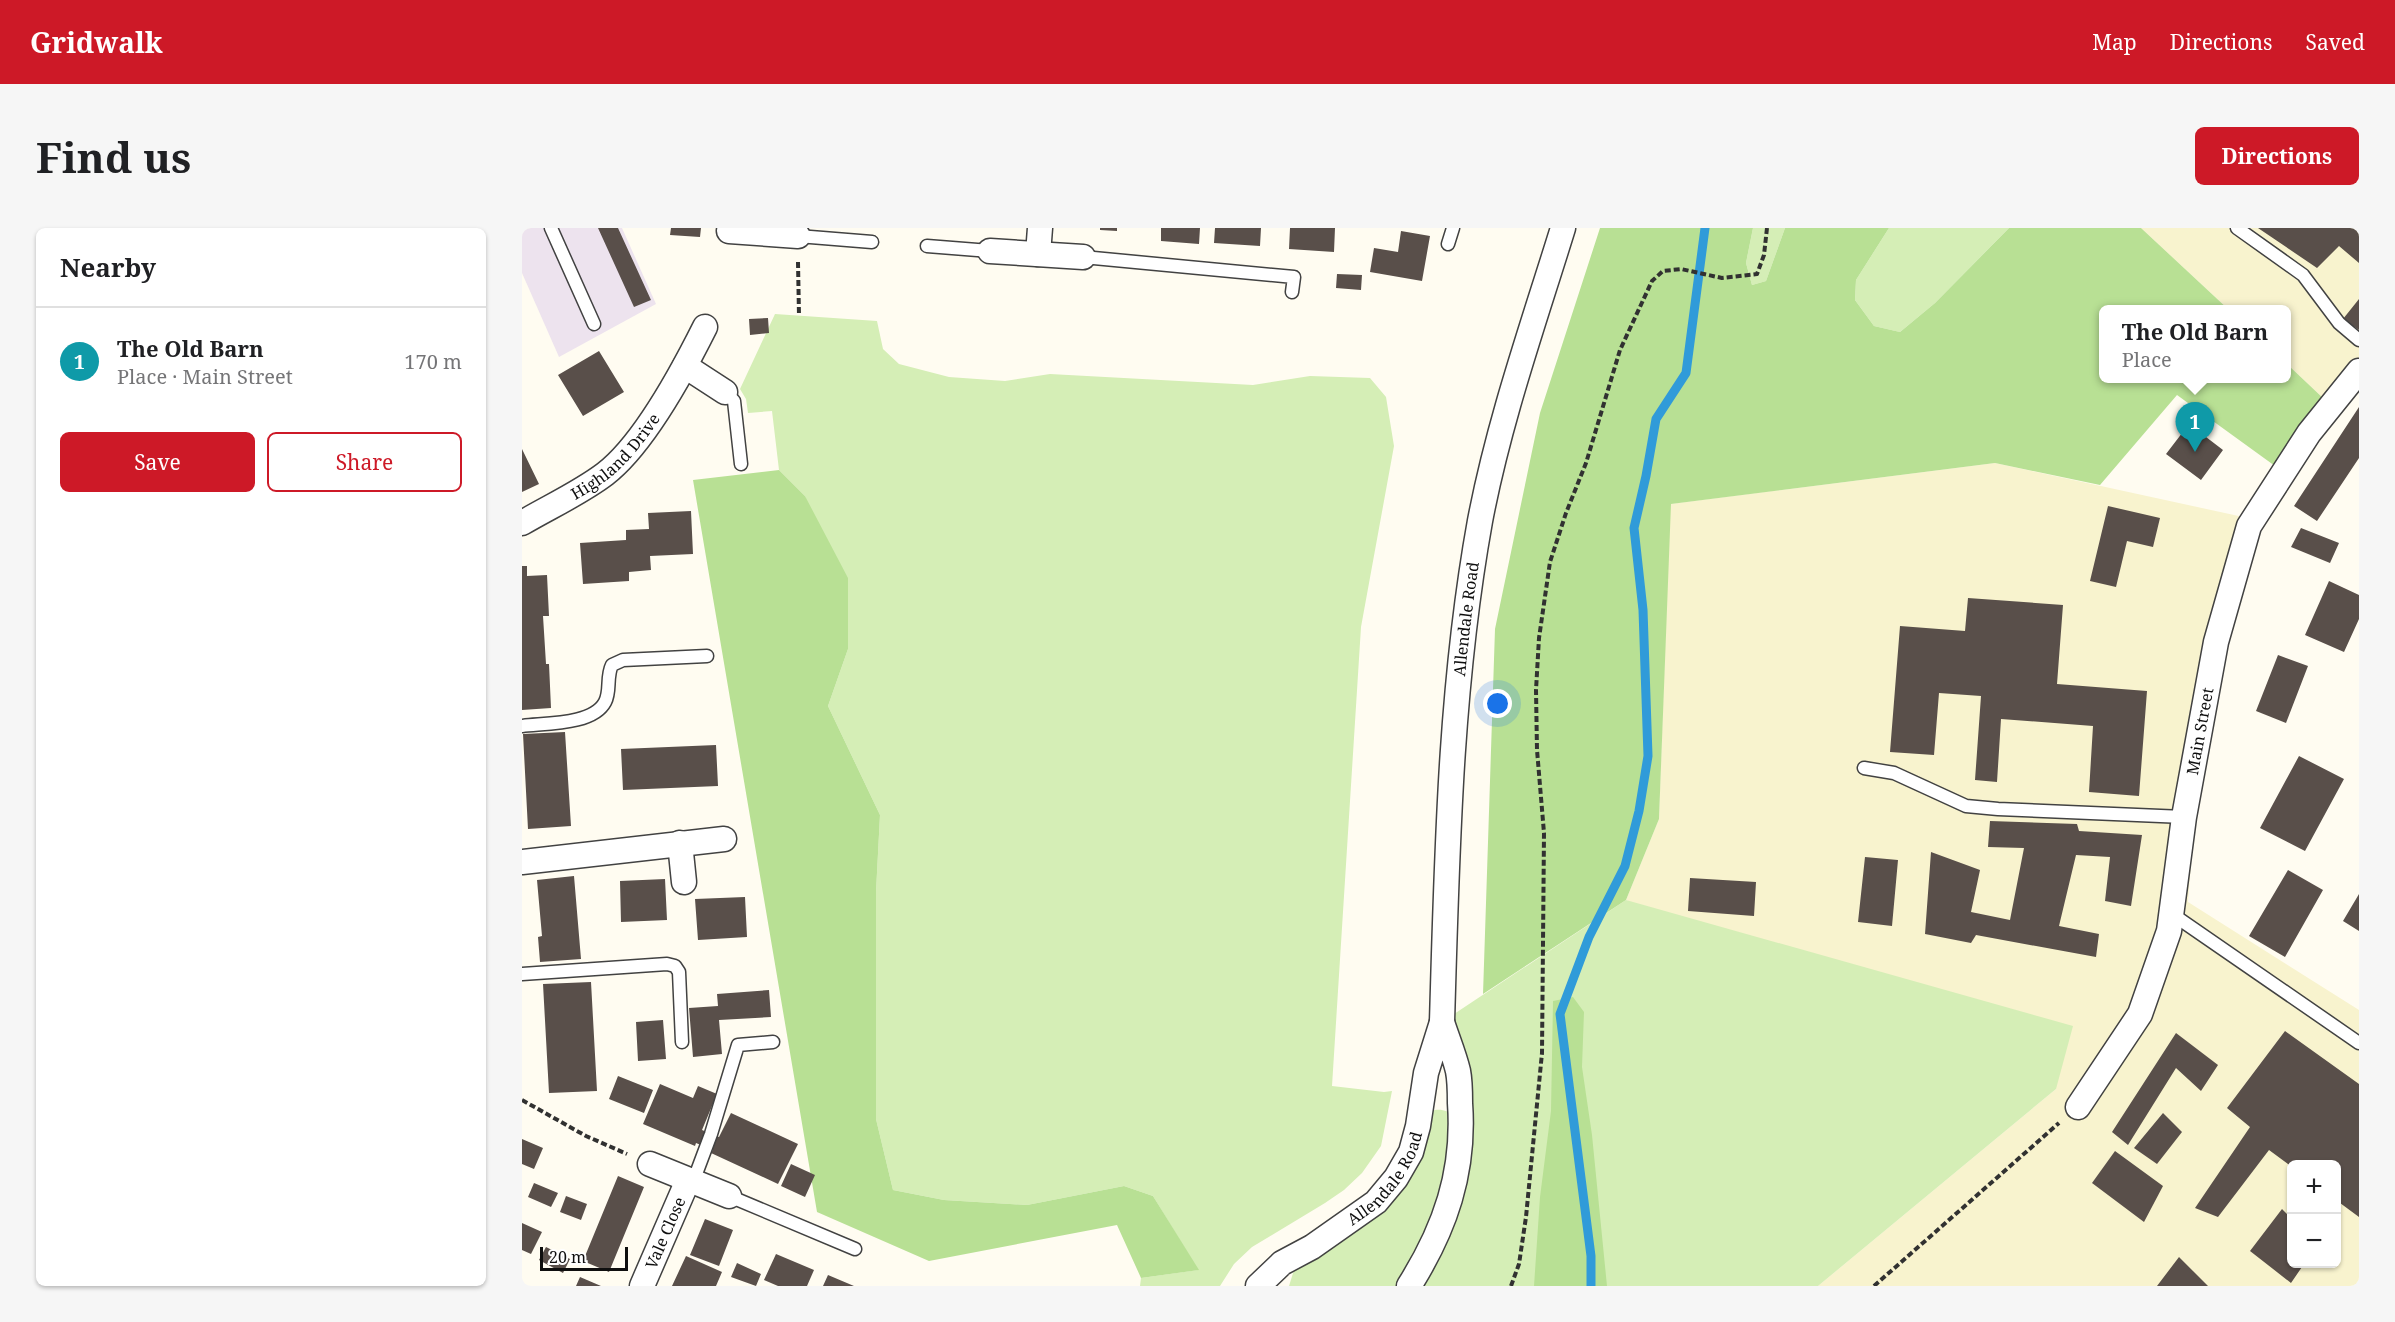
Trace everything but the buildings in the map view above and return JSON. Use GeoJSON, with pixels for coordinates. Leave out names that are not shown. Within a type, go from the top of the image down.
{"type":"FeatureCollection","features":[{"type":"Feature","properties":{"kind":"street"},"geometry":{"type":"LineString","coordinates":[[1038,254],[1040,228]]}},
{"type":"Feature","properties":{"kind":"street","name":"Allendale Road"},"geometry":{"type":"LineString","coordinates":[[1263,1284],[1282,1263],[1312,1247],[1376,1202],[1396,1178],[1411,1152],[1418,1126],[1426,1073],[1442,1022],[1452,750],[1456,689],[1467,598],[1481,518],[1516,377],[1563,228]]}},
{"type":"Feature","properties":{"kind":"street"},"geometry":{"type":"LineString","coordinates":[[729,231],[756,230],[798,236]]}},
{"type":"Feature","properties":{"kind":"street"},"geometry":{"type":"LineString","coordinates":[[990,251],[1083,257]]}},
{"type":"Feature","properties":{"kind":"street","name":"Highland Drive"},"geometry":{"type":"LineString","coordinates":[[522,523],[606,473],[638,440],[685,366],[705,327]]}},
{"type":"Feature","properties":{"kind":"street"},"geometry":{"type":"LineString","coordinates":[[685,366],[725,392]]}},
{"type":"Feature","properties":{"kind":"street","name":"Main Street"},"geometry":{"type":"LineString","coordinates":[[2078,1107],[2140,1014],[2169,931],[2184,817],[2216,642],[2249,526],[2309,434],[2359,371]]}},
{"type":"Feature","properties":{"kind":"street"},"geometry":{"type":"LineString","coordinates":[[522,862],[724,838]]}},
{"type":"Feature","properties":{"kind":"street"},"geometry":{"type":"LineString","coordinates":[[680,843],[684,882]]}},
{"type":"Feature","properties":{"kind":"street","name":"Allendale Road"},"geometry":{"type":"LineString","coordinates":[[1409,1286],[1438,1234],[1452,1197],[1461,1137],[1458,1072],[1442,1022]]}},
{"type":"Feature","properties":{"kind":"street","name":"Vale Close"},"geometry":{"type":"LineString","coordinates":[[650,1164],[729,1196]]}},
{"type":"Feature","properties":{"kind":"street","name":"Vale Close"},"geometry":{"type":"LineString","coordinates":[[642,1286],[690,1181]]}},
{"type":"Feature","properties":{"kind":"lane"},"geometry":{"type":"LineString","coordinates":[[551,228],[594,324]]}},
{"type":"Feature","properties":{"kind":"lane"},"geometry":{"type":"LineString","coordinates":[[1449,244],[1453,228]]}},
{"type":"Feature","properties":{"kind":"lane"},"geometry":{"type":"LineString","coordinates":[[2237,228],[2303,275],[2339,322],[2359,340]]}},
{"type":"Feature","properties":{"kind":"lane"},"geometry":{"type":"LineString","coordinates":[[798,236],[872,242]]}},
{"type":"Feature","properties":{"kind":"lane"},"geometry":{"type":"LineString","coordinates":[[927,246],[990,251]]}},
{"type":"Feature","properties":{"kind":"lane"},"geometry":{"type":"LineString","coordinates":[[1083,257],[1294,277],[1292,291]]}},
{"type":"Feature","properties":{"kind":"lane"},"geometry":{"type":"LineString","coordinates":[[725,392],[734,401],[741,465]]}},
{"type":"Feature","properties":{"kind":"lane"},"geometry":{"type":"LineString","coordinates":[[522,726],[579,720],[592,713],[607,699],[608,674],[612,665],[623,660],[707,656]]}},
{"type":"Feature","properties":{"kind":"lane"},"geometry":{"type":"LineString","coordinates":[[1864,768],[1894,773],[1966,806],[2184,817]]}},
{"type":"Feature","properties":{"kind":"lane"},"geometry":{"type":"LineString","coordinates":[[2172,914],[2359,1043]]}},
{"type":"Feature","properties":{"kind":"lane"},"geometry":{"type":"LineString","coordinates":[[522,974],[668,964],[675,966],[679,972],[682,1042]]}},
{"type":"Feature","properties":{"kind":"lane"},"geometry":{"type":"LineString","coordinates":[[690,1181],[711,1134],[738,1045],[773,1042]]}},
{"type":"Feature","properties":{"kind":"lane"},"geometry":{"type":"LineString","coordinates":[[729,1196],[855,1249]]}},
{"type":"Feature","properties":{"kind":"path"},"geometry":{"type":"LineString","coordinates":[[1511,1286],[1519,1264],[1526,1216],[1542,1053],[1544,833],[1537,750],[1536,690],[1539,638],[1550,562],[1586,463],[1620,350],[1652,281],[1663,271],[1681,269],[1722,278],[1757,274],[1764,255],[1767,228]]}},
{"type":"Feature","properties":{"kind":"path"},"geometry":{"type":"LineString","coordinates":[[798,236],[799,316]]}},
{"type":"Feature","properties":{"kind":"path"},"geometry":{"type":"LineString","coordinates":[[522,1100],[586,1136],[650,1164]]}},
{"type":"Feature","properties":{"kind":"path"},"geometry":{"type":"LineString","coordinates":[[1874,1286],[2078,1107]]}},
{"type":"Feature","properties":{"kind":"shaded area"},"geometry":{"type":"Polygon","coordinates":[[[522,228],[622,228],[656,304],[559,357],[522,273],[522,228]]]}},
{"type":"Feature","properties":{"kind":"shaded area"},"geometry":{"type":"Polygon","coordinates":[[[2141,228],[2359,228],[2359,387],[2339,413],[2291,368],[2291,305],[2224,305],[2141,228]]]}},
{"type":"Feature","properties":{"kind":"shaded area"},"geometry":{"type":"Polygon","coordinates":[[[1995,463],[2257,520],[2223,634],[2196,798],[2188,902],[2359,1010],[2359,1286],[1818,1286],[2056,1089],[1626,900],[1659,819],[1670,504],[1995,463]]]}},
{"type":"Feature","properties":{"kind":"green space"},"geometry":{"type":"Polygon","coordinates":[[[1600,228],[1753,228],[1746,263],[1752,285],[1766,281],[1785,228],[1889,228],[1856,280],[1855,300],[1874,326],[1900,332],[1935,303],[2009,228],[2141,228],[2224,305],[2099,305],[2099,383],[2291,383],[2291,368],[2324,399],[2275,466],[2177,395],[2100,485],[1995,463],[1671,504],[1659,819],[1626,900],[1483,994],[1495,629],[1540,413],[1600,228]]]}},
{"type":"Feature","properties":{"kind":"green space"},"geometry":{"type":"Polygon","coordinates":[[[1753,228],[1785,228],[1766,281],[1752,285],[1746,263],[1753,228]]]}},
{"type":"Feature","properties":{"kind":"green space"},"geometry":{"type":"Polygon","coordinates":[[[1889,228],[2009,228],[1935,303],[1900,332],[1874,326],[1855,300],[1856,280],[1889,228]]]}},
{"type":"Feature","properties":{"kind":"green space"},"geometry":{"type":"Polygon","coordinates":[[[775,314],[877,321],[883,349],[899,364],[949,377],[1005,381],[1050,374],[1253,385],[1310,376],[1370,378],[1386,397],[1394,446],[1361,627],[1332,1086],[1392,1091],[1381,1146],[1362,1173],[1344,1190],[1325,1203],[1252,1247],[1234,1264],[1220,1286],[1140,1286],[1141,1278],[1198,1270],[1153,1196],[1124,1186],[1027,1205],[944,1200],[893,1190],[876,1119],[876,892],[880,815],[828,706],[848,649],[805,496],[779,470],[772,411],[748,413],[746,399],[740,389],[775,314]]]}},
{"type":"Feature","properties":{"kind":"green space"},"geometry":{"type":"Polygon","coordinates":[[[779,470],[805,496],[848,578],[848,649],[828,706],[880,815],[876,892],[876,1119],[893,1190],[944,1200],[1027,1205],[1124,1186],[1153,1196],[1199,1270],[1141,1278],[1117,1225],[929,1261],[817,1212],[693,480],[779,470]]]}},
{"type":"Feature","properties":{"kind":"green space"},"geometry":{"type":"Polygon","coordinates":[[[1626,900],[2073,1026],[2056,1089],[1818,1286],[1289,1286],[1299,1254],[1376,1202],[1431,1111],[1444,1110],[1456,1116],[1442,1022],[1626,900]]]}},
{"type":"Feature","properties":{"kind":"green space"},"geometry":{"type":"Polygon","coordinates":[[[1573,997],[1584,1012],[1582,1067],[1592,1135],[1607,1286],[1534,1286],[1540,1197],[1551,1111],[1553,1001],[1573,997]]]}},
{"type":"Feature","properties":{"kind":"waterway"},"geometry":{"type":"LineString","coordinates":[[1591,1286],[1591,1256],[1560,1014],[1589,937],[1625,866],[1639,811],[1648,756],[1643,610],[1634,528],[1656,419],[1686,373],[1705,228]]}},
{"type":"Feature","properties":{"kind":"place","name":"The Old Barn"},"geometry":{"type":"Point","coordinates":[2195,452]}}]}
